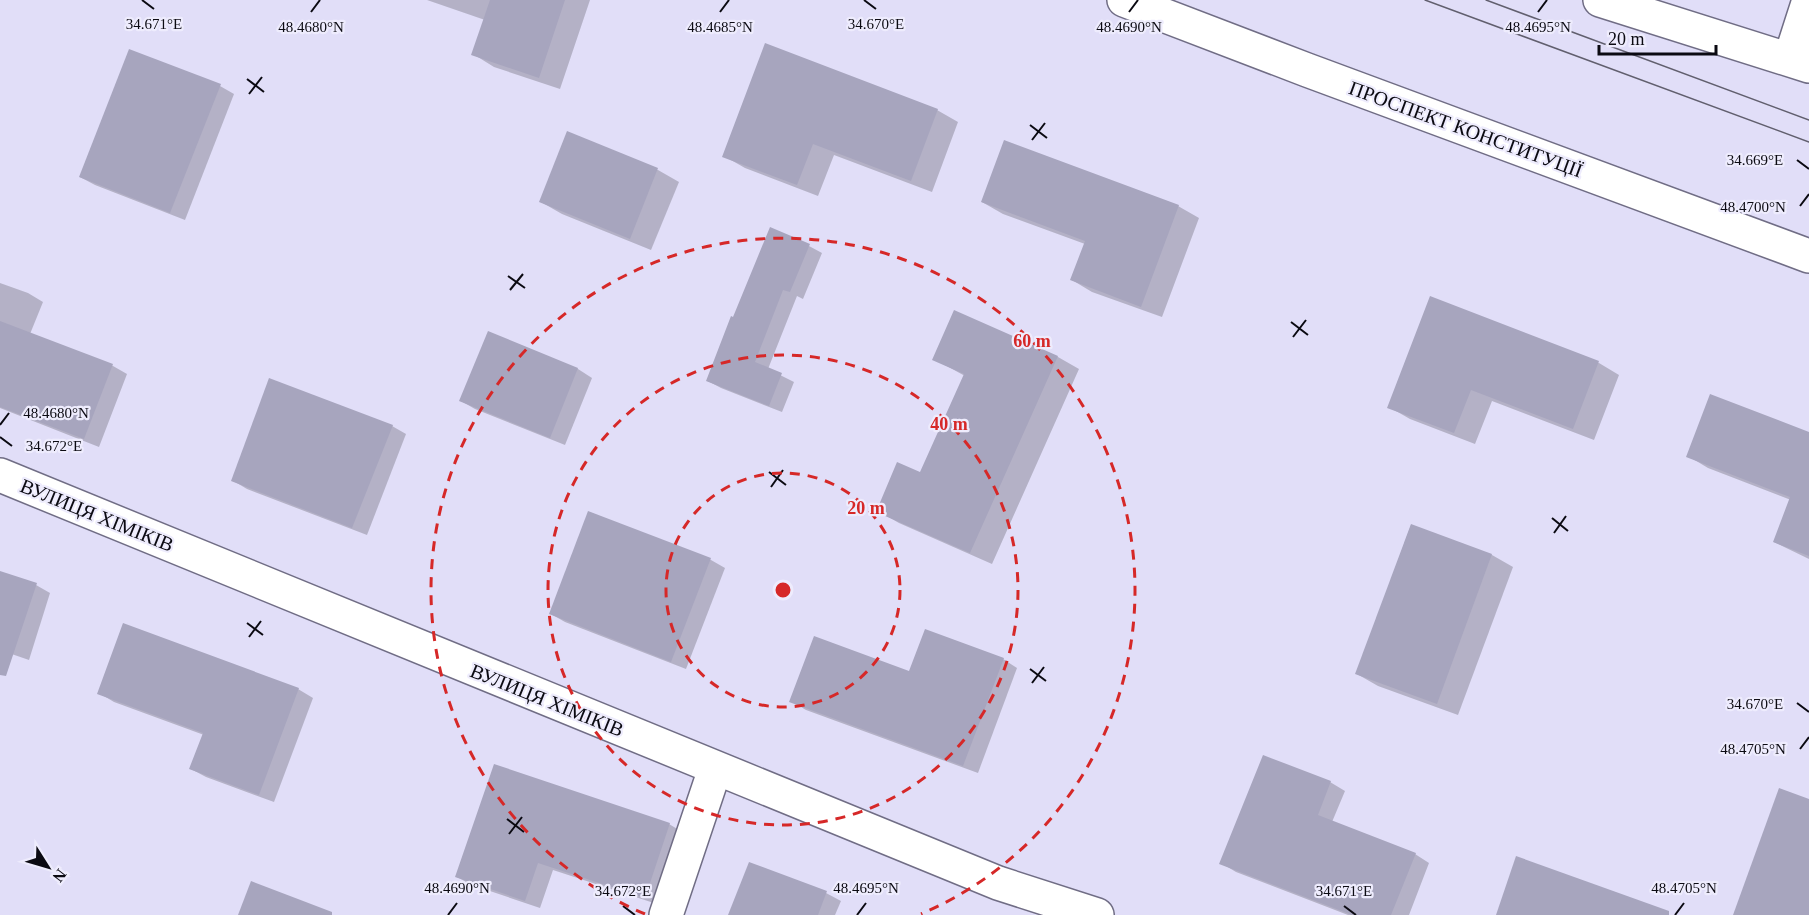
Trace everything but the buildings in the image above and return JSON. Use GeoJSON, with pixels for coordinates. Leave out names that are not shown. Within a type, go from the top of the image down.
{"type":"FeatureCollection","features":[{"type":"Feature","properties":{"kind":"street","name":"ПРОСПЕКТ КОНСТИТУЦІЇ"},"geometry":{"type":"LineString","coordinates":[[1124,0],[1809,256]]}},
{"type":"Feature","properties":{"kind":"street"},"geometry":{"type":"LineString","coordinates":[[1600,0],[1799,63],[1809,0]]}},
{"type":"Feature","properties":{"kind":"street","name":"ВУЛИЦЯ ХІМІКІВ"},"geometry":{"type":"LineString","coordinates":[[0,475],[998,883],[1097,915]]}},
{"type":"Feature","properties":{"kind":"street"},"geometry":{"type":"LineString","coordinates":[[666,915],[715,769]]}},
{"type":"Feature","properties":{"kind":"tram line"},"geometry":{"type":"LineString","coordinates":[[1425,0],[1809,142]]}},
{"type":"Feature","properties":{"kind":"tram line"},"geometry":{"type":"LineString","coordinates":[[1486,0],[1809,120]]}}]}
